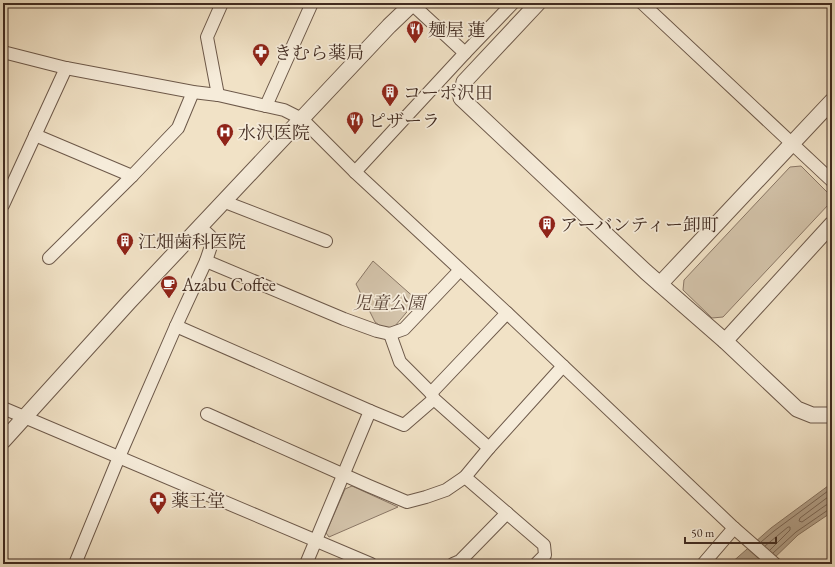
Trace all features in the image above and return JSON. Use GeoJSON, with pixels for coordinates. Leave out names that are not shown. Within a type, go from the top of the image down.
{"type":"FeatureCollection","features":[{"type":"Feature","properties":{"kind":"street"},"geometry":{"type":"LineString","coordinates":[[218,95],[207,37],[222,3]]}},
{"type":"Feature","properties":{"kind":"street"},"geometry":{"type":"LineString","coordinates":[[266,106],[312,3]]}},
{"type":"Feature","properties":{"kind":"street"},"geometry":{"type":"LineString","coordinates":[[3,441],[129,302],[412,3],[465,53]]}},
{"type":"Feature","properties":{"kind":"street"},"geometry":{"type":"LineString","coordinates":[[355,172],[513,3]]}},
{"type":"Feature","properties":{"kind":"street"},"geometry":{"type":"LineString","coordinates":[[538,3],[464,82],[461,98],[660,284],[725,341],[797,409],[812,415],[832,415]]}},
{"type":"Feature","properties":{"kind":"street"},"geometry":{"type":"LineString","coordinates":[[642,3],[832,181]]}},
{"type":"Feature","properties":{"kind":"street"},"geometry":{"type":"LineString","coordinates":[[3,52],[66,68],[193,92],[218,95],[284,110],[302,119],[355,172],[564,366],[734,528],[775,564]]}},
{"type":"Feature","properties":{"kind":"street"},"geometry":{"type":"LineString","coordinates":[[3,205],[66,68]]}},
{"type":"Feature","properties":{"kind":"street"},"geometry":{"type":"LineString","coordinates":[[49,258],[178,128],[193,92]]}},
{"type":"Feature","properties":{"kind":"street"},"geometry":{"type":"LineString","coordinates":[[660,284],[832,101]]}},
{"type":"Feature","properties":{"kind":"street"},"geometry":{"type":"LineString","coordinates":[[35,136],[132,176]]}},
{"type":"Feature","properties":{"kind":"street"},"geometry":{"type":"LineString","coordinates":[[225,202],[326,241]]}},
{"type":"Feature","properties":{"kind":"street"},"geometry":{"type":"LineString","coordinates":[[725,341],[832,224]]}},
{"type":"Feature","properties":{"kind":"street"},"geometry":{"type":"LineString","coordinates":[[75,564],[119,457],[206,261],[212,243],[210,236],[200,228]]}},
{"type":"Feature","properties":{"kind":"street"},"geometry":{"type":"LineString","coordinates":[[206,261],[344,319],[390,334],[404,330],[460,270]]}},
{"type":"Feature","properties":{"kind":"street"},"geometry":{"type":"LineString","coordinates":[[176,326],[404,425],[433,396],[507,313]]}},
{"type":"Feature","properties":{"kind":"street"},"geometry":{"type":"LineString","coordinates":[[390,334],[400,362],[433,396],[489,448]]}},
{"type":"Feature","properties":{"kind":"street"},"geometry":{"type":"LineString","coordinates":[[207,414],[407,502],[446,490],[465,477],[489,448],[564,366]]}},
{"type":"Feature","properties":{"kind":"street"},"geometry":{"type":"LineString","coordinates":[[3,408],[371,564]]}},
{"type":"Feature","properties":{"kind":"street"},"geometry":{"type":"LineString","coordinates":[[306,564],[370,411]]}},
{"type":"Feature","properties":{"kind":"street"},"geometry":{"type":"LineString","coordinates":[[465,477],[544,545],[545,555],[536,564]]}},
{"type":"Feature","properties":{"kind":"street"},"geometry":{"type":"LineString","coordinates":[[453,564],[460,561],[507,513]]}},
{"type":"Feature","properties":{"kind":"street"},"geometry":{"type":"LineString","coordinates":[[703,564],[734,528]]}},
{"type":"Feature","properties":{"kind":"green space"},"geometry":{"type":"Polygon","coordinates":[[[801,166],[829,194],[829,204],[723,317],[712,318],[683,290],[684,280],[790,167],[801,166]]]}},
{"type":"Feature","properties":{"kind":"green space","name":"児童公園"},"geometry":{"type":"Polygon","coordinates":[[[373,261],[417,300],[395,326],[386,330],[375,322],[356,284],[373,261]]]}},
{"type":"Feature","properties":{"kind":"green space"},"geometry":{"type":"Polygon","coordinates":[[[352,486],[398,507],[329,537],[326,533],[345,489],[352,486]]]}},
{"type":"Feature","properties":{"kind":"water"},"geometry":{"type":"Polygon","coordinates":[[[832,483],[832,512],[798,535],[768,564],[730,564],[771,528],[832,483]]]}},
{"type":"Feature","properties":{"kind":"place","name":"麺屋 蓮"},"geometry":{"type":"Point","coordinates":[415,44]}},
{"type":"Feature","properties":{"kind":"place","name":"きむら薬局"},"geometry":{"type":"Point","coordinates":[261,67]}},
{"type":"Feature","properties":{"kind":"place","name":"コーポ沢田"},"geometry":{"type":"Point","coordinates":[390,107]}},
{"type":"Feature","properties":{"kind":"place","name":"ピザーラ"},"geometry":{"type":"Point","coordinates":[355,135]}},
{"type":"Feature","properties":{"kind":"place","name":"水沢医院"},"geometry":{"type":"Point","coordinates":[225,147]}},
{"type":"Feature","properties":{"kind":"place","name":"アーバンティー卸町"},"geometry":{"type":"Point","coordinates":[547,239]}},
{"type":"Feature","properties":{"kind":"place","name":"江畑歯科医院"},"geometry":{"type":"Point","coordinates":[125,256]}},
{"type":"Feature","properties":{"kind":"place","name":"Azabu Coffee"},"geometry":{"type":"Point","coordinates":[169,299]}},
{"type":"Feature","properties":{"kind":"place","name":"薬王堂"},"geometry":{"type":"Point","coordinates":[158,515]}}]}
